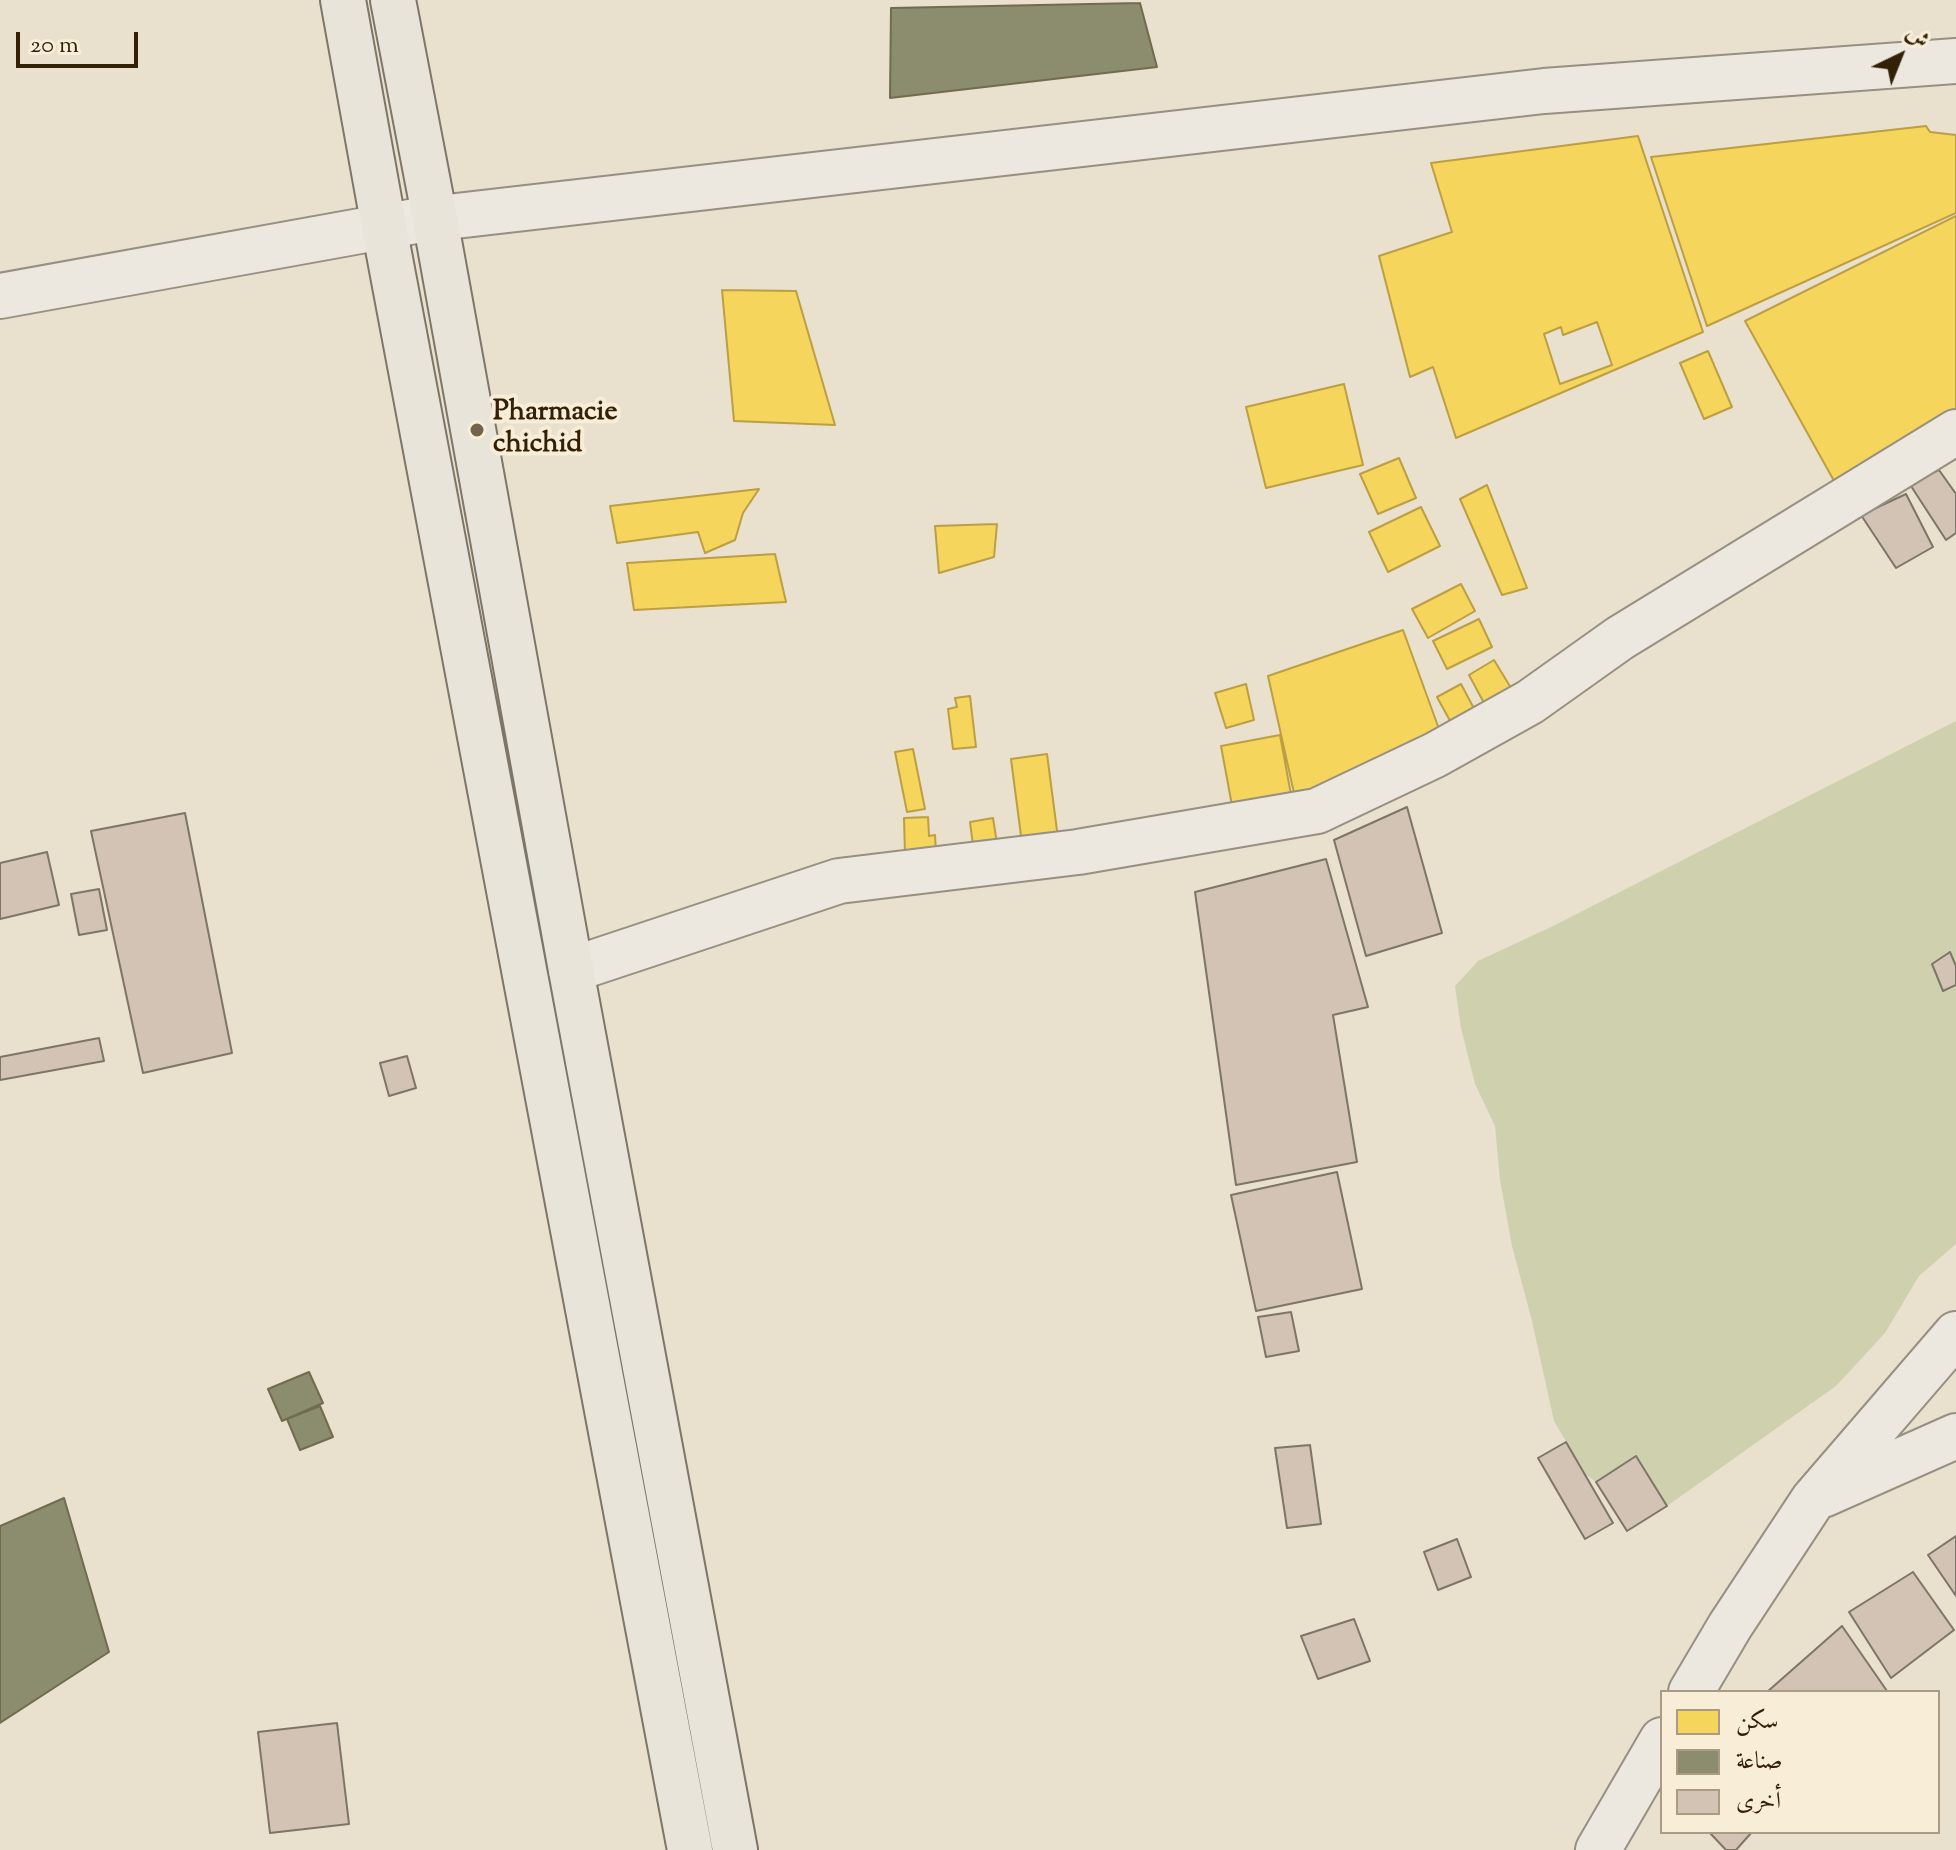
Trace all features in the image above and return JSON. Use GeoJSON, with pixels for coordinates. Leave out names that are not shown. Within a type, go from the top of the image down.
{"type":"FeatureCollection","features":[{"type":"Feature","properties":{"kind":"highway"},"geometry":{"type":"LineString","coordinates":[[343,0],[690,1850]]}},
{"type":"Feature","properties":{"kind":"highway"},"geometry":{"type":"LineString","coordinates":[[393,0],[735,1850]]}},
{"type":"Feature","properties":{"kind":"street"},"geometry":{"type":"LineString","coordinates":[[0,296],[435,219],[1544,91],[1954,63]]}},
{"type":"Feature","properties":{"kind":"street"},"geometry":{"type":"LineString","coordinates":[[571,970],[839,881],[1078,852],[1317,811],[1435,755],[1530,702],[1620,638],[1956,432]]}},
{"type":"Feature","properties":{"kind":"street"},"geometry":{"type":"LineString","coordinates":[[1692,1690],[1730,1626],[1813,1500],[1956,1334]]}},
{"type":"Feature","properties":{"kind":"street"},"geometry":{"type":"LineString","coordinates":[[1813,1500],[1956,1436]]}},
{"type":"Feature","properties":{"kind":"street"},"geometry":{"type":"LineString","coordinates":[[1598,1850],[1660,1743]]}},
{"type":"Feature","properties":{"kind":"green space"},"geometry":{"type":"Polygon","coordinates":[[[1956,721],[1956,1244],[1919,1276],[1885,1333],[1836,1386],[1667,1506],[1596,1482],[1585,1474],[1554,1421],[1512,1246],[1500,1180],[1495,1126],[1475,1084],[1461,1028],[1455,986],[1478,961],[1956,721]]]}},
{"type":"Feature","properties":{"kind":"building: سكن"},"geometry":{"type":"Polygon","coordinates":[[[1926,126],[1930,132],[1956,135],[1956,213],[1707,326],[1651,157],[1926,126]]]}},
{"type":"Feature","properties":{"kind":"building: سكن"},"geometry":{"type":"Polygon","coordinates":[[[1638,136],[1703,332],[1456,438],[1433,367],[1410,377],[1379,256],[1452,232],[1431,163],[1638,136]]]}},
{"type":"Feature","properties":{"kind":"building: سكن"},"geometry":{"type":"Polygon","coordinates":[[[1956,216],[1956,421],[1838,488],[1745,321],[1956,216]]]}},
{"type":"Feature","properties":{"kind":"building: سكن"},"geometry":{"type":"Polygon","coordinates":[[[722,290],[796,291],[835,425],[734,421],[722,290]]]}},
{"type":"Feature","properties":{"kind":"building: سكن"},"geometry":{"type":"Polygon","coordinates":[[[1597,322],[1612,365],[1560,384],[1544,334],[1561,327],[1563,335],[1597,322]]]}},
{"type":"Feature","properties":{"kind":"building: سكن"},"geometry":{"type":"Polygon","coordinates":[[[1708,351],[1732,407],[1704,419],[1680,363],[1708,351]]]}},
{"type":"Feature","properties":{"kind":"building: سكن"},"geometry":{"type":"Polygon","coordinates":[[[1344,384],[1363,465],[1266,488],[1246,407],[1344,384]]]}},
{"type":"Feature","properties":{"kind":"building: سكن"},"geometry":{"type":"Polygon","coordinates":[[[1399,458],[1416,498],[1378,514],[1360,474],[1399,458]]]}},
{"type":"Feature","properties":{"kind":"building: سكن"},"geometry":{"type":"Polygon","coordinates":[[[1487,485],[1527,588],[1502,595],[1460,499],[1487,485]]]}},
{"type":"Feature","properties":{"kind":"building: سكن"},"geometry":{"type":"Polygon","coordinates":[[[759,489],[743,513],[735,540],[705,553],[698,532],[617,543],[610,506],[759,489]]]}},
{"type":"Feature","properties":{"kind":"building: سكن"},"geometry":{"type":"Polygon","coordinates":[[[1421,507],[1440,546],[1388,572],[1369,532],[1421,507]]]}},
{"type":"Feature","properties":{"kind":"building: سكن"},"geometry":{"type":"Polygon","coordinates":[[[997,524],[994,557],[939,573],[935,526],[997,524]]]}},
{"type":"Feature","properties":{"kind":"building: سكن"},"geometry":{"type":"Polygon","coordinates":[[[775,554],[786,602],[634,610],[627,563],[775,554]]]}},
{"type":"Feature","properties":{"kind":"building: سكن"},"geometry":{"type":"Polygon","coordinates":[[[1461,584],[1475,611],[1428,638],[1412,609],[1461,584]]]}},
{"type":"Feature","properties":{"kind":"building: سكن"},"geometry":{"type":"Polygon","coordinates":[[[1479,619],[1492,647],[1447,669],[1433,641],[1479,619]]]}},
{"type":"Feature","properties":{"kind":"building: سكن"},"geometry":{"type":"Polygon","coordinates":[[[1403,630],[1439,729],[1296,802],[1268,676],[1403,630]]]}},
{"type":"Feature","properties":{"kind":"building: سكن"},"geometry":{"type":"Polygon","coordinates":[[[1494,660],[1511,688],[1484,703],[1469,675],[1494,660]]]}},
{"type":"Feature","properties":{"kind":"building: سكن"},"geometry":{"type":"Polygon","coordinates":[[[1246,684],[1254,720],[1226,728],[1215,693],[1246,684]]]}},
{"type":"Feature","properties":{"kind":"building: سكن"},"geometry":{"type":"Polygon","coordinates":[[[1461,684],[1480,720],[1454,728],[1437,697],[1461,684]]]}},
{"type":"Feature","properties":{"kind":"building: سكن"},"geometry":{"type":"Polygon","coordinates":[[[970,696],[976,747],[953,749],[948,709],[957,707],[955,698],[970,696]]]}},
{"type":"Feature","properties":{"kind":"building: سكن"},"geometry":{"type":"Polygon","coordinates":[[[1280,735],[1292,800],[1233,811],[1221,746],[1280,735]]]}},
{"type":"Feature","properties":{"kind":"building: سكن"},"geometry":{"type":"Polygon","coordinates":[[[913,749],[925,809],[907,812],[895,752],[913,749]]]}},
{"type":"Feature","properties":{"kind":"building: سكن"},"geometry":{"type":"Polygon","coordinates":[[[1047,754],[1059,846],[1023,851],[1011,759],[1047,754]]]}},
{"type":"Feature","properties":{"kind":"building: سكن"},"geometry":{"type":"Polygon","coordinates":[[[928,817],[929,836],[935,835],[936,853],[905,854],[904,818],[928,817]]]}},
{"type":"Feature","properties":{"kind":"building: سكن"},"geometry":{"type":"Polygon","coordinates":[[[993,818],[998,850],[974,853],[970,822],[993,818]]]}},
{"type":"Feature","properties":{"kind":"building: صناعة"},"geometry":{"type":"Polygon","coordinates":[[[1140,3],[1157,67],[890,98],[891,8],[1140,3]]]}},
{"type":"Feature","properties":{"kind":"building: صناعة"},"geometry":{"type":"Polygon","coordinates":[[[309,1372],[323,1403],[282,1421],[268,1389],[309,1372]]]}},
{"type":"Feature","properties":{"kind":"building: صناعة"},"geometry":{"type":"Polygon","coordinates":[[[320,1406],[333,1437],[300,1450],[287,1419],[320,1406]]]}},
{"type":"Feature","properties":{"kind":"building: صناعة"},"geometry":{"type":"Polygon","coordinates":[[[64,1498],[109,1652],[0,1723],[0,1526],[64,1498]]]}},
{"type":"Feature","properties":{"kind":"building: أخرى"},"geometry":{"type":"Polygon","coordinates":[[[1939,470],[1956,494],[1956,533],[1946,540],[1909,483],[1939,470]]]}},
{"type":"Feature","properties":{"kind":"building: أخرى"},"geometry":{"type":"Polygon","coordinates":[[[1906,494],[1933,547],[1896,568],[1861,515],[1906,494]]]}},
{"type":"Feature","properties":{"kind":"building: أخرى"},"geometry":{"type":"Polygon","coordinates":[[[1407,807],[1442,933],[1366,956],[1334,840],[1407,807]]]}},
{"type":"Feature","properties":{"kind":"building: أخرى"},"geometry":{"type":"Polygon","coordinates":[[[185,813],[232,1053],[143,1073],[91,831],[185,813]]]}},
{"type":"Feature","properties":{"kind":"building: أخرى"},"geometry":{"type":"Polygon","coordinates":[[[47,852],[59,905],[0,919],[0,863],[47,852]]]}},
{"type":"Feature","properties":{"kind":"building: أخرى"},"geometry":{"type":"Polygon","coordinates":[[[1326,859],[1368,1007],[1333,1015],[1357,1162],[1236,1185],[1195,892],[1326,859]]]}},
{"type":"Feature","properties":{"kind":"building: أخرى"},"geometry":{"type":"Polygon","coordinates":[[[99,889],[107,930],[79,935],[71,894],[99,889]]]}},
{"type":"Feature","properties":{"kind":"building: أخرى"},"geometry":{"type":"Polygon","coordinates":[[[1950,952],[1956,966],[1956,985],[1943,991],[1932,964],[1950,952]]]}},
{"type":"Feature","properties":{"kind":"building: أخرى"},"geometry":{"type":"Polygon","coordinates":[[[99,1038],[104,1061],[0,1080],[0,1057],[99,1038]]]}},
{"type":"Feature","properties":{"kind":"building: أخرى"},"geometry":{"type":"Polygon","coordinates":[[[407,1056],[416,1088],[389,1096],[380,1063],[407,1056]]]}},
{"type":"Feature","properties":{"kind":"building: أخرى"},"geometry":{"type":"Polygon","coordinates":[[[1337,1172],[1362,1289],[1256,1311],[1231,1195],[1337,1172]]]}},
{"type":"Feature","properties":{"kind":"building: أخرى"},"geometry":{"type":"Polygon","coordinates":[[[1291,1312],[1299,1351],[1266,1357],[1258,1317],[1291,1312]]]}},
{"type":"Feature","properties":{"kind":"building: أخرى"},"geometry":{"type":"Polygon","coordinates":[[[1566,1442],[1613,1523],[1585,1539],[1538,1458],[1566,1442]]]}},
{"type":"Feature","properties":{"kind":"building: أخرى"},"geometry":{"type":"Polygon","coordinates":[[[1310,1445],[1321,1524],[1287,1528],[1275,1448],[1310,1445]]]}},
{"type":"Feature","properties":{"kind":"building: أخرى"},"geometry":{"type":"Polygon","coordinates":[[[1636,1456],[1667,1506],[1627,1531],[1596,1482],[1636,1456]]]}},
{"type":"Feature","properties":{"kind":"building: أخرى"},"geometry":{"type":"Polygon","coordinates":[[[1956,1536],[1956,1596],[1928,1555],[1956,1536]]]}},
{"type":"Feature","properties":{"kind":"building: أخرى"},"geometry":{"type":"Polygon","coordinates":[[[1457,1539],[1471,1577],[1438,1590],[1424,1552],[1457,1539]]]}},
{"type":"Feature","properties":{"kind":"building: أخرى"},"geometry":{"type":"Polygon","coordinates":[[[1913,1572],[1954,1630],[1891,1678],[1849,1612],[1913,1572]]]}},
{"type":"Feature","properties":{"kind":"building: أخرى"},"geometry":{"type":"Polygon","coordinates":[[[1354,1619],[1370,1661],[1318,1679],[1301,1636],[1354,1619]]]}},
{"type":"Feature","properties":{"kind":"building: أخرى"},"geometry":{"type":"Polygon","coordinates":[[[1842,1626],[1886,1690],[1769,1690],[1842,1626]]]}},
{"type":"Feature","properties":{"kind":"building: أخرى"},"geometry":{"type":"Polygon","coordinates":[[[337,1723],[349,1824],[270,1833],[258,1732],[337,1723]]]}},
{"type":"Feature","properties":{"kind":"building: أخرى"},"geometry":{"type":"Polygon","coordinates":[[[1711,1834],[1750,1834],[1736,1850],[1726,1850],[1711,1834]]]}},
{"type":"Feature","properties":{"kind":"place","name":"Pharmacie chichid"},"geometry":{"type":"Point","coordinates":[477,430]}}]}
